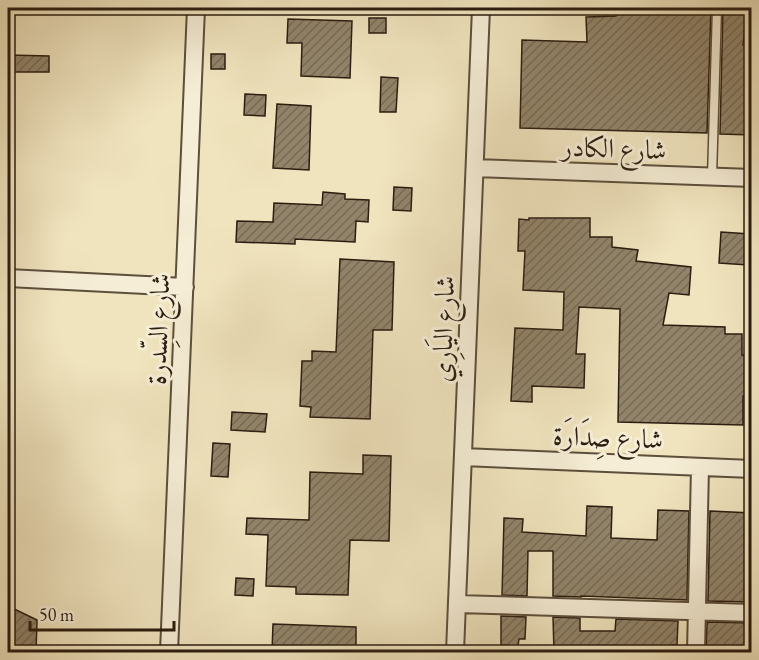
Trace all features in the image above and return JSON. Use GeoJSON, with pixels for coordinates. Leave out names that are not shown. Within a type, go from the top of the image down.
{"type":"FeatureCollection","features":[{"type":"Feature","properties":{"kind":"street","name":"شارع السِّدرة"},"geometry":{"type":"LineString","coordinates":[[169,652],[196,8]]}},
{"type":"Feature","properties":{"kind":"street","name":"شارع اليَارِي"},"geometry":{"type":"LineString","coordinates":[[455,652],[481,8]]}},
{"type":"Feature","properties":{"kind":"street","name":"شارع الكادر"},"geometry":{"type":"LineString","coordinates":[[475,168],[752,178]]}},
{"type":"Feature","properties":{"kind":"street"},"geometry":{"type":"LineString","coordinates":[[8,278],[185,287]]}},
{"type":"Feature","properties":{"kind":"street","name":"شارع صِدَارَة"},"geometry":{"type":"LineString","coordinates":[[463,457],[752,469]]}},
{"type":"Feature","properties":{"kind":"street"},"geometry":{"type":"LineString","coordinates":[[696,652],[700,466]]}},
{"type":"Feature","properties":{"kind":"street"},"geometry":{"type":"LineString","coordinates":[[457,604],[752,613]]}},
{"type":"Feature","properties":{"kind":"lane"},"geometry":{"type":"LineString","coordinates":[[712,177],[717,8]]}},
{"type":"Feature","properties":{"kind":"building"},"geometry":{"type":"Polygon","coordinates":[[[616,8],[711,8],[707,133],[520,128],[522,40],[587,42],[586,17],[616,16],[616,8]]]}},
{"type":"Feature","properties":{"kind":"building"},"geometry":{"type":"Polygon","coordinates":[[[723,8],[747,8],[743,45],[750,46],[752,135],[720,134],[723,8]]]}},
{"type":"Feature","properties":{"kind":"building"},"geometry":{"type":"Polygon","coordinates":[[[369,18],[386,18],[386,33],[369,33],[369,18]]]}},
{"type":"Feature","properties":{"kind":"building"},"geometry":{"type":"Polygon","coordinates":[[[288,19],[352,21],[350,78],[301,76],[302,43],[287,43],[288,19]]]}},
{"type":"Feature","properties":{"kind":"building"},"geometry":{"type":"Polygon","coordinates":[[[211,54],[225,54],[225,69],[211,69],[211,54]]]}},
{"type":"Feature","properties":{"kind":"building"},"geometry":{"type":"Polygon","coordinates":[[[8,55],[49,56],[49,72],[8,72],[8,55]]]}},
{"type":"Feature","properties":{"kind":"building"},"geometry":{"type":"Polygon","coordinates":[[[381,77],[398,78],[396,112],[380,112],[381,77]]]}},
{"type":"Feature","properties":{"kind":"building"},"geometry":{"type":"Polygon","coordinates":[[[245,94],[266,95],[265,116],[244,115],[245,94]]]}},
{"type":"Feature","properties":{"kind":"building"},"geometry":{"type":"Polygon","coordinates":[[[277,104],[311,106],[309,170],[273,168],[277,104]]]}},
{"type":"Feature","properties":{"kind":"building"},"geometry":{"type":"Polygon","coordinates":[[[394,187],[412,188],[411,211],[393,210],[394,187]]]}},
{"type":"Feature","properties":{"kind":"building"},"geometry":{"type":"Polygon","coordinates":[[[323,192],[345,194],[345,199],[369,200],[368,222],[356,221],[355,242],[295,239],[295,244],[236,242],[237,221],[273,222],[274,203],[322,205],[323,192]]]}},
{"type":"Feature","properties":{"kind":"building"},"geometry":{"type":"Polygon","coordinates":[[[529,218],[590,218],[590,237],[612,237],[612,247],[638,250],[636,261],[691,267],[689,295],[669,293],[663,325],[725,327],[725,334],[742,334],[742,355],[752,355],[752,396],[743,396],[743,425],[618,422],[620,309],[579,307],[576,354],[585,354],[584,388],[532,386],[532,402],[511,401],[515,328],[563,330],[564,292],[523,290],[525,251],[518,251],[519,219],[529,220],[529,218]]]}},
{"type":"Feature","properties":{"kind":"building"},"geometry":{"type":"Polygon","coordinates":[[[721,232],[750,234],[748,265],[719,263],[721,232]]]}},
{"type":"Feature","properties":{"kind":"building"},"geometry":{"type":"Polygon","coordinates":[[[340,259],[394,262],[392,330],[373,330],[370,419],[310,417],[311,407],[300,406],[302,361],[312,361],[312,351],[336,352],[340,259]]]}},
{"type":"Feature","properties":{"kind":"building"},"geometry":{"type":"Polygon","coordinates":[[[232,412],[267,414],[265,432],[231,430],[232,412]]]}},
{"type":"Feature","properties":{"kind":"building"},"geometry":{"type":"Polygon","coordinates":[[[213,443],[230,444],[228,477],[211,476],[213,443]]]}},
{"type":"Feature","properties":{"kind":"building"},"geometry":{"type":"Polygon","coordinates":[[[363,455],[391,456],[389,541],[350,540],[348,595],[296,594],[296,587],[266,586],[268,535],[246,534],[247,518],[309,520],[310,472],[363,474],[363,455]]]}},
{"type":"Feature","properties":{"kind":"building"},"geometry":{"type":"Polygon","coordinates":[[[587,506],[612,507],[611,538],[657,540],[658,510],[689,511],[687,600],[553,596],[553,551],[528,551],[527,596],[502,595],[504,518],[523,519],[522,532],[586,536],[587,506]]]}},
{"type":"Feature","properties":{"kind":"building"},"geometry":{"type":"Polygon","coordinates":[[[710,511],[752,513],[752,602],[708,601],[710,511]]]}},
{"type":"Feature","properties":{"kind":"building"},"geometry":{"type":"Polygon","coordinates":[[[236,578],[254,579],[253,596],[235,595],[236,578]]]}},
{"type":"Feature","properties":{"kind":"building"},"geometry":{"type":"Polygon","coordinates":[[[8,606],[37,620],[36,652],[8,652],[8,606]]]}},
{"type":"Feature","properties":{"kind":"building"},"geometry":{"type":"Polygon","coordinates":[[[501,616],[526,617],[525,639],[519,639],[518,646],[501,645],[501,616]]]}},
{"type":"Feature","properties":{"kind":"building"},"geometry":{"type":"Polygon","coordinates":[[[553,617],[580,618],[580,631],[615,631],[616,619],[678,621],[677,645],[673,645],[673,652],[554,652],[553,617]]]}},
{"type":"Feature","properties":{"kind":"building"},"geometry":{"type":"Polygon","coordinates":[[[707,622],[752,623],[752,652],[706,652],[707,622]]]}},
{"type":"Feature","properties":{"kind":"building"},"geometry":{"type":"Polygon","coordinates":[[[273,624],[356,627],[356,652],[272,652],[273,624]]]}}]}
